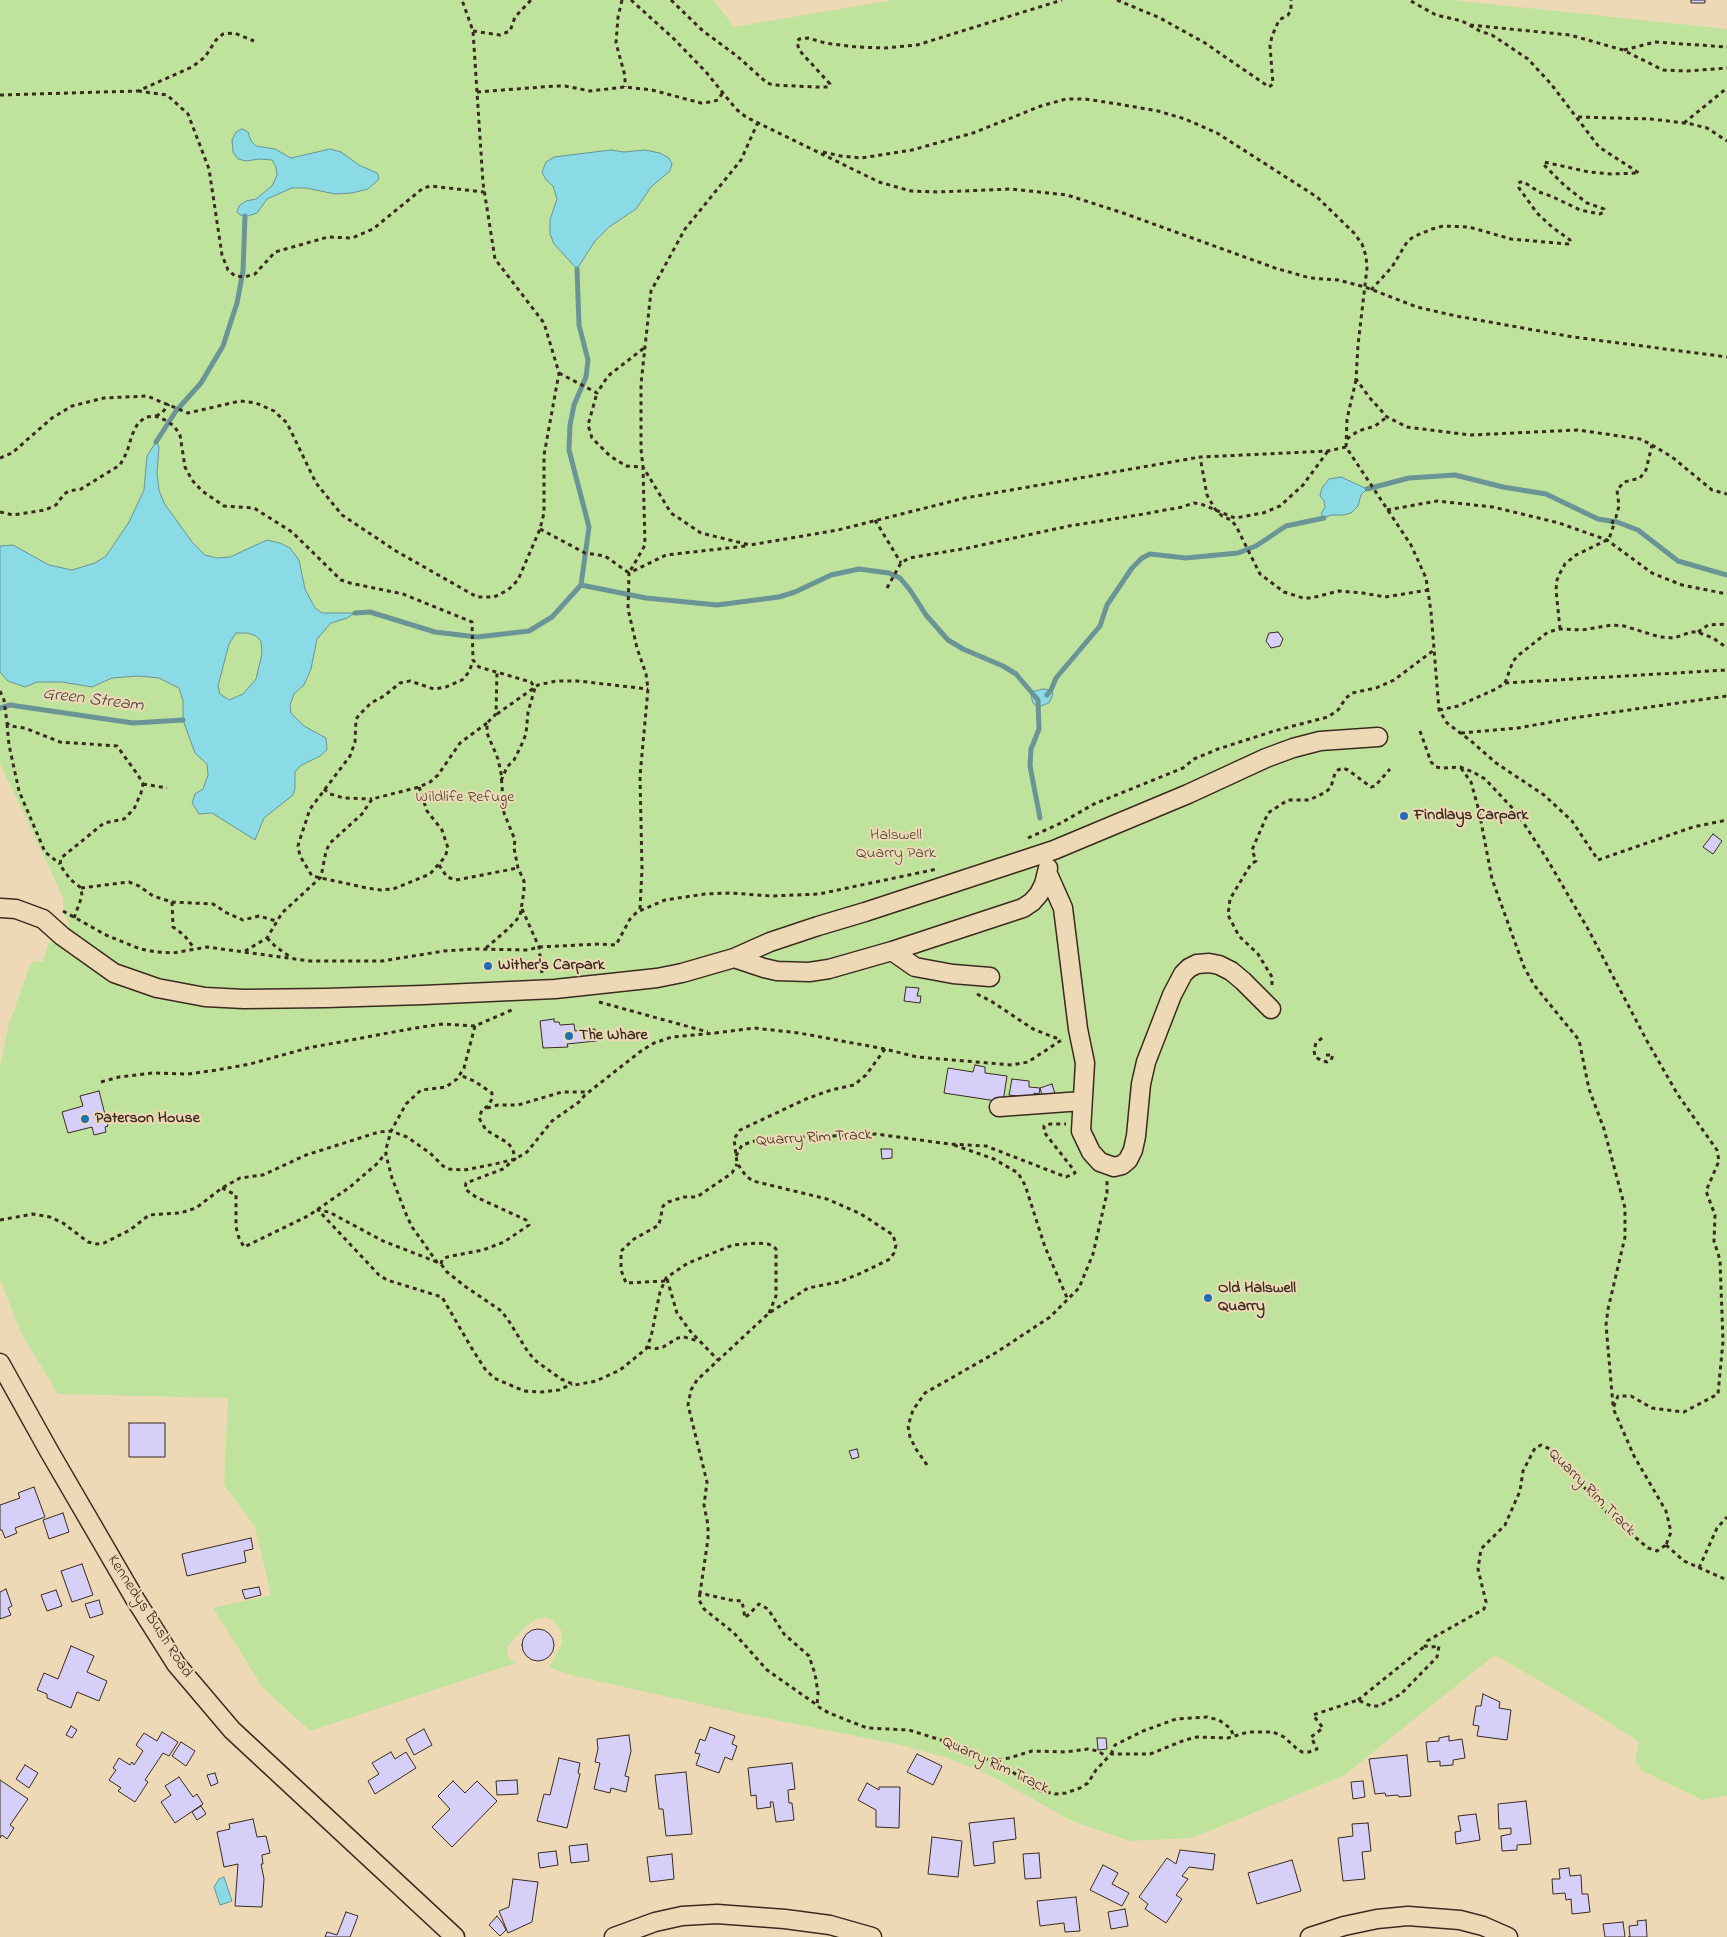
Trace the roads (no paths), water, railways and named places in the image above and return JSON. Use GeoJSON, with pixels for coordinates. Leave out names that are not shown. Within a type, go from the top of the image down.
{"type":"FeatureCollection","features":[{"type":"Feature","properties":{"kind":"street"},"geometry":{"type":"LineString","coordinates":[[1,908],[16,909],[43,919],[62,936],[114,973],[157,988],[190,995],[244,999],[326,998],[513,991],[670,976],[734,958],[770,942],[1054,850],[1293,748],[1320,741],[1378,737]]}},
{"type":"Feature","properties":{"kind":"street"},"geometry":{"type":"LineString","coordinates":[[734,958],[777,971],[809,972],[829,969],[892,951],[1023,908],[1039,894],[1044,884],[1054,850]]}},
{"type":"Feature","properties":{"kind":"street"},"geometry":{"type":"LineString","coordinates":[[1047,872],[1063,908],[1078,1029],[1085,1063],[1081,1131],[1091,1152],[1100,1162],[1114,1167],[1122,1165],[1128,1160],[1133,1150],[1141,1084],[1146,1062],[1162,1018],[1183,974],[1189,968],[1197,964],[1209,963],[1219,965],[1230,971],[1271,1009]]}},
{"type":"Feature","properties":{"kind":"street"},"geometry":{"type":"LineString","coordinates":[[0,902],[0,915]]}},
{"type":"Feature","properties":{"kind":"street"},"geometry":{"type":"LineString","coordinates":[[892,951],[915,967],[952,974],[990,977]]}},
{"type":"Feature","properties":{"kind":"street"},"geometry":{"type":"LineString","coordinates":[[999,1107],[1082,1101]]}},
{"type":"Feature","properties":{"kind":"street","name":"Kennedys Bush Road"},"geometry":{"type":"LineString","coordinates":[[0,1363],[5,1383],[176,1664],[232,1730],[455,1937]]}},
{"type":"Feature","properties":{"kind":"street"},"geometry":{"type":"LineString","coordinates":[[614,1937],[655,1922],[682,1916],[717,1914],[785,1918],[830,1925],[872,1937]]}},
{"type":"Feature","properties":{"kind":"street"},"geometry":{"type":"LineString","coordinates":[[1310,1937],[1360,1923],[1408,1916],[1460,1920],[1483,1926],[1508,1937]]}},
{"type":"Feature","properties":{"kind":"water"},"geometry":{"type":"Polygon","coordinates":[[[242,129],[248,132],[251,141],[256,146],[275,149],[291,158],[330,149],[341,152],[359,165],[377,173],[378,180],[368,189],[352,193],[335,194],[306,188],[292,188],[267,199],[257,213],[248,216],[240,215],[237,212],[239,206],[246,201],[256,199],[272,186],[277,175],[276,167],[272,160],[246,161],[238,159],[233,152],[232,140],[236,132],[242,129]]]}},
{"type":"Feature","properties":{"kind":"water"},"geometry":{"type":"Polygon","coordinates":[[[611,150],[624,152],[645,150],[660,153],[669,158],[672,164],[670,171],[651,187],[636,209],[609,227],[595,241],[577,269],[554,244],[550,234],[550,220],[557,199],[553,186],[546,180],[542,172],[546,162],[554,157],[611,150]]]}},
{"type":"Feature","properties":{"kind":"water"},"geometry":{"type":"Polygon","coordinates":[[[156,442],[159,446],[157,474],[159,490],[164,503],[192,542],[205,555],[217,558],[230,557],[267,540],[280,543],[290,548],[299,560],[305,589],[315,608],[322,613],[355,613],[347,618],[331,623],[317,639],[311,669],[304,685],[294,694],[290,705],[291,713],[304,726],[326,738],[327,750],[320,756],[300,766],[295,772],[293,795],[264,818],[255,840],[212,813],[199,814],[192,803],[195,794],[203,789],[208,775],[207,764],[195,753],[183,720],[183,701],[179,688],[159,678],[139,676],[112,678],[92,687],[62,682],[37,682],[25,687],[8,681],[0,672],[0,546],[13,545],[49,565],[72,570],[95,563],[106,556],[129,522],[144,490],[147,456],[156,442]],[[236,633],[229,644],[218,686],[220,694],[229,700],[243,694],[256,679],[262,654],[261,641],[256,636],[248,633],[236,633]]]}},
{"type":"Feature","properties":{"kind":"water"},"geometry":{"type":"Polygon","coordinates":[[[1341,477],[1367,489],[1361,495],[1358,506],[1351,513],[1331,515],[1324,518],[1321,514],[1325,507],[1324,501],[1320,496],[1322,488],[1329,479],[1341,477]]]}},
{"type":"Feature","properties":{"kind":"water"},"geometry":{"type":"Polygon","coordinates":[[[1043,689],[1051,690],[1053,694],[1049,703],[1038,707],[1033,703],[1032,692],[1043,689]]]}},
{"type":"Feature","properties":{"kind":"water"},"geometry":{"type":"Polygon","coordinates":[[[224,1877],[232,1901],[220,1905],[214,1887],[219,1879],[224,1877]]]}},
{"type":"Feature","properties":{"kind":"waterway"},"geometry":{"type":"LineString","coordinates":[[156,442],[176,411],[201,383],[223,346],[237,303],[243,271],[245,216]]}},
{"type":"Feature","properties":{"kind":"waterway"},"geometry":{"type":"LineString","coordinates":[[577,269],[579,325],[588,360],[586,377],[574,405],[570,425],[569,450],[589,527],[581,585],[646,598],[717,605],[779,597],[795,592],[831,575],[859,569],[889,573],[900,578],[926,615],[948,640],[1016,674],[1038,700],[1039,729],[1031,749],[1030,766],[1040,818]]}},
{"type":"Feature","properties":{"kind":"waterway"},"geometry":{"type":"LineString","coordinates":[[1367,489],[1409,478],[1455,475],[1503,487],[1546,494],[1598,519],[1617,522],[1638,530],[1678,561],[1727,575]]}},
{"type":"Feature","properties":{"kind":"waterway"},"geometry":{"type":"LineString","coordinates":[[1047,695],[1056,678],[1100,626],[1107,605],[1132,568],[1142,558],[1150,554],[1186,558],[1238,553],[1256,546],[1286,526],[1324,518]]}},
{"type":"Feature","properties":{"kind":"waterway"},"geometry":{"type":"LineString","coordinates":[[355,613],[370,612],[435,632],[477,637],[529,631],[552,617],[581,585]]}},
{"type":"Feature","properties":{"kind":"waterway","name":"Green Stream"},"geometry":{"type":"LineString","coordinates":[[0,708],[10,705],[133,723],[183,720]]}},
{"type":"Feature","properties":{"kind":"place","name":"Findlays Carpark"},"geometry":{"type":"Point","coordinates":[1404,816]}},
{"type":"Feature","properties":{"kind":"place","name":"Wither's Carpark"},"geometry":{"type":"Point","coordinates":[488,966]}},
{"type":"Feature","properties":{"kind":"place","name":"The Whare"},"geometry":{"type":"Point","coordinates":[569,1036]}},
{"type":"Feature","properties":{"kind":"place","name":"Paterson House"},"geometry":{"type":"Point","coordinates":[85,1119]}},
{"type":"Feature","properties":{"kind":"place","name":"Old Halswell Quarry"},"geometry":{"type":"Point","coordinates":[1208,1298]}},
{"type":"Feature","properties":{"kind":"park label","name":"Wildlife Refuge"},"geometry":{"type":"Point","coordinates":[465,798]}},
{"type":"Feature","properties":{"kind":"park label","name":"Halswell Quarry Park"},"geometry":{"type":"Point","coordinates":[896,845]}}]}
